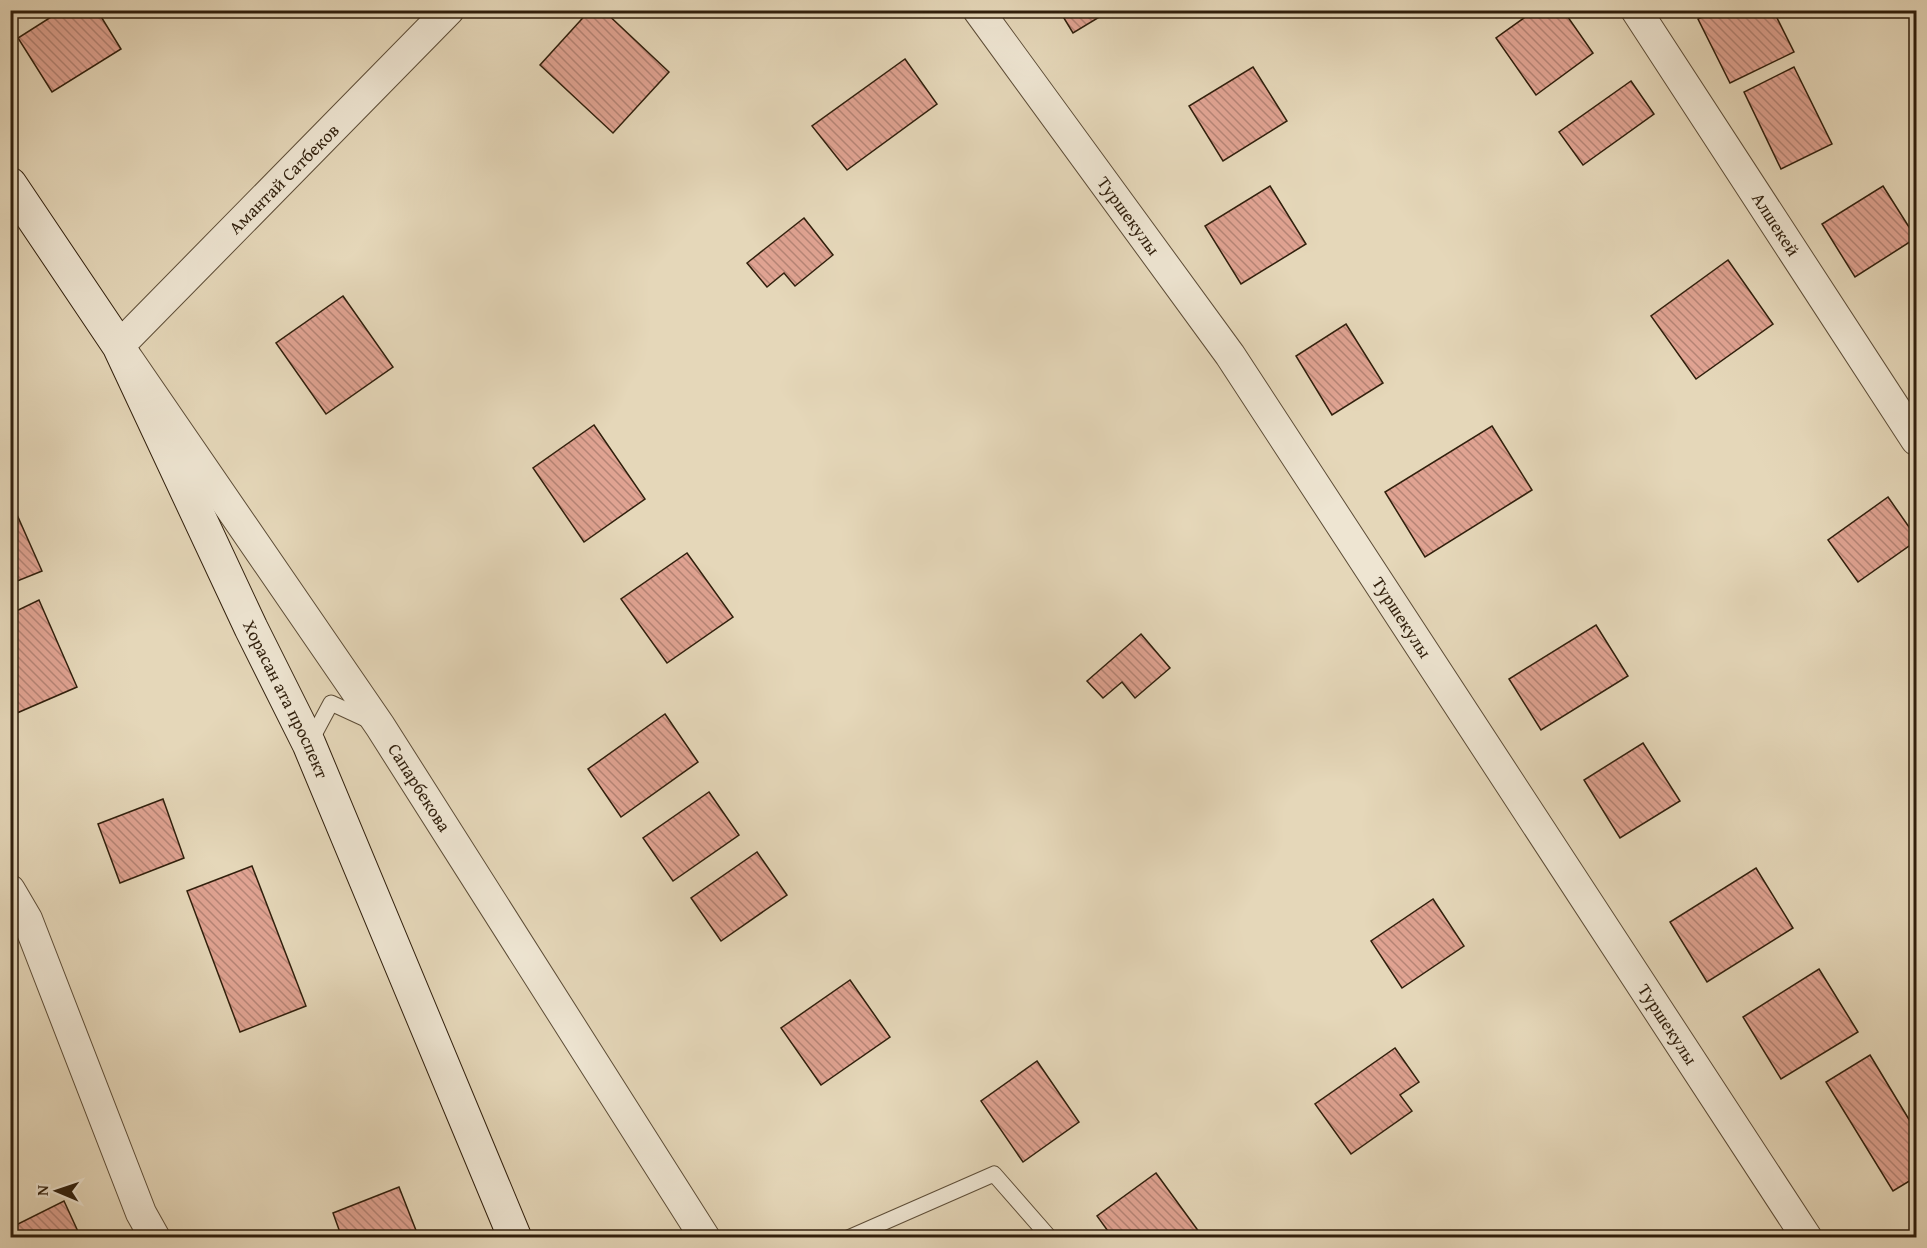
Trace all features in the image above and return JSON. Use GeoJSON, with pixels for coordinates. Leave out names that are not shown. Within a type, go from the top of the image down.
{"type":"FeatureCollection","features":[{"type":"Feature","properties":{"kind":"main road","name":"Хорасан ата проспект"},"geometry":{"type":"LineString","coordinates":[[10,184],[118,346],[251,628],[309,744],[515,1238]]}},
{"type":"Feature","properties":{"kind":"street","name":"Амантай Сатбеков"},"geometry":{"type":"LineString","coordinates":[[118,346],[449,10]]}},
{"type":"Feature","properties":{"kind":"street","name":"Туршекулы"},"geometry":{"type":"LineString","coordinates":[[978,10],[1230,355],[1807,1238]]}},
{"type":"Feature","properties":{"kind":"street","name":"Алшекей"},"geometry":{"type":"LineString","coordinates":[[1636,10],[1917,440]]}},
{"type":"Feature","properties":{"kind":"street","name":"Сапарбекова"},"geometry":{"type":"LineString","coordinates":[[118,346],[380,726],[705,1238]]}},
{"type":"Feature","properties":{"kind":"street"},"geometry":{"type":"LineString","coordinates":[[10,890],[27,919],[141,1213],[155,1238]]}},
{"type":"Feature","properties":{"kind":"lane"},"geometry":{"type":"LineString","coordinates":[[309,744],[331,703],[380,726]]}},
{"type":"Feature","properties":{"kind":"lane"},"geometry":{"type":"LineString","coordinates":[[848,1238],[994,1174],[1050,1238]]}},
{"type":"Feature","properties":{"kind":"building"},"geometry":{"type":"Polygon","coordinates":[[[62,10],[97,10],[121,49],[52,92],[18,38],[62,10]]]}},
{"type":"Feature","properties":{"kind":"building"},"geometry":{"type":"Polygon","coordinates":[[[590,10],[603,10],[669,72],[613,133],[540,65],[590,10]]]}},
{"type":"Feature","properties":{"kind":"building"},"geometry":{"type":"Polygon","coordinates":[[[1059,10],[1111,10],[1073,33],[1059,10]]]}},
{"type":"Feature","properties":{"kind":"building"},"geometry":{"type":"Polygon","coordinates":[[[1535,10],[1563,10],[1593,53],[1536,95],[1496,38],[1535,10]]]}},
{"type":"Feature","properties":{"kind":"building"},"geometry":{"type":"Polygon","coordinates":[[[1716,10],[1773,10],[1794,52],[1730,83],[1698,19],[1716,10]]]}},
{"type":"Feature","properties":{"kind":"building"},"geometry":{"type":"Polygon","coordinates":[[[905,59],[937,104],[847,170],[812,126],[905,59]]]}},
{"type":"Feature","properties":{"kind":"building"},"geometry":{"type":"Polygon","coordinates":[[[1253,67],[1287,121],[1223,161],[1189,106],[1253,67]]]}},
{"type":"Feature","properties":{"kind":"building"},"geometry":{"type":"Polygon","coordinates":[[[1794,67],[1832,144],[1781,169],[1744,92],[1794,67]]]}},
{"type":"Feature","properties":{"kind":"building"},"geometry":{"type":"Polygon","coordinates":[[[1631,81],[1654,114],[1583,165],[1559,132],[1631,81]]]}},
{"type":"Feature","properties":{"kind":"building"},"geometry":{"type":"Polygon","coordinates":[[[1270,186],[1306,244],[1241,284],[1205,226],[1270,186]]]}},
{"type":"Feature","properties":{"kind":"building"},"geometry":{"type":"Polygon","coordinates":[[[1883,186],[1916,238],[1855,277],[1822,224],[1883,186]]]}},
{"type":"Feature","properties":{"kind":"building"},"geometry":{"type":"Polygon","coordinates":[[[804,218],[833,255],[795,286],[784,273],[767,287],[747,263],[804,218]]]}},
{"type":"Feature","properties":{"kind":"building"},"geometry":{"type":"Polygon","coordinates":[[[1728,260],[1773,324],[1696,379],[1651,316],[1728,260]]]}},
{"type":"Feature","properties":{"kind":"building"},"geometry":{"type":"Polygon","coordinates":[[[343,296],[393,367],[326,414],[276,343],[343,296]]]}},
{"type":"Feature","properties":{"kind":"building"},"geometry":{"type":"Polygon","coordinates":[[[1346,324],[1383,383],[1332,415],[1296,356],[1346,324]]]}},
{"type":"Feature","properties":{"kind":"building"},"geometry":{"type":"Polygon","coordinates":[[[594,425],[645,499],[584,542],[533,468],[594,425]]]}},
{"type":"Feature","properties":{"kind":"building"},"geometry":{"type":"Polygon","coordinates":[[[1492,426],[1532,490],[1425,557],[1385,492],[1492,426]]]}},
{"type":"Feature","properties":{"kind":"building"},"geometry":{"type":"Polygon","coordinates":[[[1888,497],[1916,537],[1916,541],[1858,582],[1828,540],[1888,497]]]}},
{"type":"Feature","properties":{"kind":"building"},"geometry":{"type":"Polygon","coordinates":[[[10,499],[42,571],[10,584],[10,499]]]}},
{"type":"Feature","properties":{"kind":"building"},"geometry":{"type":"Polygon","coordinates":[[[687,553],[733,617],[667,663],[621,599],[687,553]]]}},
{"type":"Feature","properties":{"kind":"building"},"geometry":{"type":"Polygon","coordinates":[[[39,600],[77,687],[10,716],[10,614],[39,600]]]}},
{"type":"Feature","properties":{"kind":"building"},"geometry":{"type":"Polygon","coordinates":[[[1596,625],[1628,676],[1541,730],[1509,679],[1596,625]]]}},
{"type":"Feature","properties":{"kind":"building"},"geometry":{"type":"Polygon","coordinates":[[[1141,634],[1170,668],[1135,698],[1122,682],[1103,698],[1087,681],[1141,634]]]}},
{"type":"Feature","properties":{"kind":"building"},"geometry":{"type":"Polygon","coordinates":[[[665,714],[698,762],[621,817],[588,769],[665,714]]]}},
{"type":"Feature","properties":{"kind":"building"},"geometry":{"type":"Polygon","coordinates":[[[1643,743],[1680,801],[1620,838],[1584,780],[1643,743]]]}},
{"type":"Feature","properties":{"kind":"building"},"geometry":{"type":"Polygon","coordinates":[[[709,792],[739,835],[673,881],[643,838],[709,792]]]}},
{"type":"Feature","properties":{"kind":"building"},"geometry":{"type":"Polygon","coordinates":[[[163,799],[184,858],[120,883],[98,824],[163,799]]]}},
{"type":"Feature","properties":{"kind":"building"},"geometry":{"type":"Polygon","coordinates":[[[757,852],[787,895],[721,941],[691,898],[757,852]]]}},
{"type":"Feature","properties":{"kind":"building"},"geometry":{"type":"Polygon","coordinates":[[[252,866],[306,1006],[240,1032],[187,891],[252,866]]]}},
{"type":"Feature","properties":{"kind":"building"},"geometry":{"type":"Polygon","coordinates":[[[1756,868],[1793,928],[1707,982],[1670,922],[1756,868]]]}},
{"type":"Feature","properties":{"kind":"building"},"geometry":{"type":"Polygon","coordinates":[[[1433,899],[1464,946],[1402,988],[1371,941],[1433,899]]]}},
{"type":"Feature","properties":{"kind":"building"},"geometry":{"type":"Polygon","coordinates":[[[1819,969],[1858,1032],[1781,1079],[1743,1017],[1819,969]]]}},
{"type":"Feature","properties":{"kind":"building"},"geometry":{"type":"Polygon","coordinates":[[[850,980],[890,1037],[821,1085],[781,1028],[850,980]]]}},
{"type":"Feature","properties":{"kind":"building"},"geometry":{"type":"Polygon","coordinates":[[[1395,1048],[1419,1082],[1400,1095],[1412,1111],[1351,1154],[1315,1104],[1395,1048]]]}},
{"type":"Feature","properties":{"kind":"building"},"geometry":{"type":"Polygon","coordinates":[[[1870,1055],[1916,1131],[1916,1177],[1893,1191],[1826,1082],[1870,1055]]]}},
{"type":"Feature","properties":{"kind":"building"},"geometry":{"type":"Polygon","coordinates":[[[1037,1061],[1079,1122],[1023,1162],[981,1101],[1037,1061]]]}},
{"type":"Feature","properties":{"kind":"building"},"geometry":{"type":"Polygon","coordinates":[[[1156,1173],[1202,1236],[1200,1238],[1113,1238],[1097,1216],[1156,1173]]]}},
{"type":"Feature","properties":{"kind":"building"},"geometry":{"type":"Polygon","coordinates":[[[399,1187],[419,1238],[342,1238],[333,1213],[399,1187]]]}},
{"type":"Feature","properties":{"kind":"building"},"geometry":{"type":"Polygon","coordinates":[[[64,1201],[81,1238],[10,1238],[10,1228],[64,1201]]]}}]}
